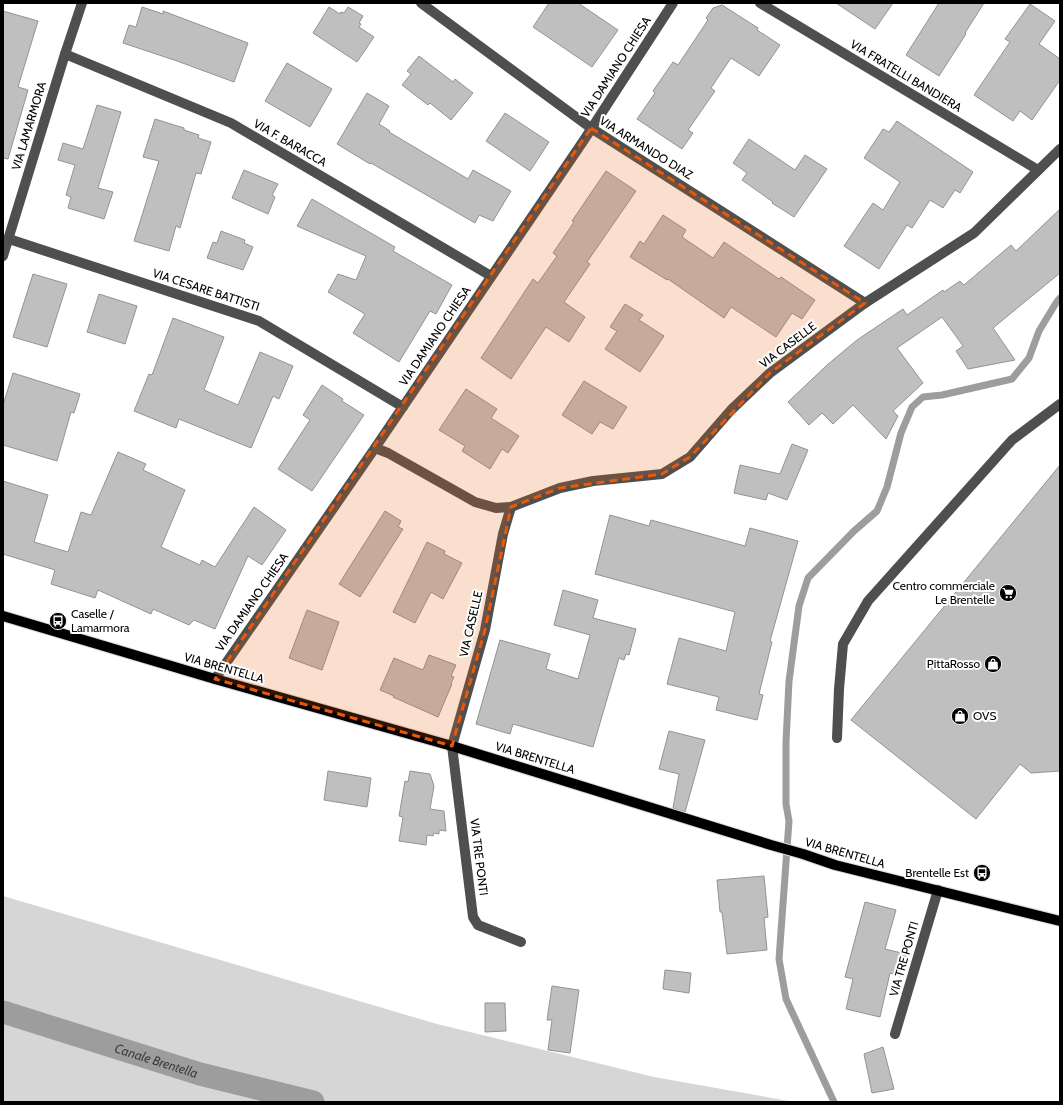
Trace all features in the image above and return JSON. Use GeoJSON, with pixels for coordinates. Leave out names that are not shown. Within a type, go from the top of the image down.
{"type":"FeatureCollection","features":[{"type":"Feature","properties":{"kind":"main road","name":"VIA BRENTELLA"},"geometry":{"type":"LineString","coordinates":[[3,616],[215,679],[452,746],[835,865],[1060,922]]}},
{"type":"Feature","properties":{"kind":"street","name":"VIA LAMARMORA"},"geometry":{"type":"LineString","coordinates":[[3,256],[82,3]]}},
{"type":"Feature","properties":{"kind":"street","name":"VIA ARMANDO DIAZ"},"geometry":{"type":"LineString","coordinates":[[421,3],[591,128],[865,303]]}},
{"type":"Feature","properties":{"kind":"street","name":"VIA DAMIANO CHIESA"},"geometry":{"type":"LineString","coordinates":[[215,679],[403,407],[591,128],[673,3]]}},
{"type":"Feature","properties":{"kind":"street","name":"VIA FRATELLI BANDIERA"},"geometry":{"type":"LineString","coordinates":[[760,3],[1038,170]]}},
{"type":"Feature","properties":{"kind":"street","name":"VIA F. BARACCA"},"geometry":{"type":"LineString","coordinates":[[65,54],[230,123],[491,276]]}},
{"type":"Feature","properties":{"kind":"street","name":"VIA CASELLE"},"geometry":{"type":"LineString","coordinates":[[375,448],[388,453],[475,502],[496,508],[511,507],[560,488],[593,481],[662,474],[690,457],[731,410],[770,373],[865,303],[974,233],[1060,149]]}},
{"type":"Feature","properties":{"kind":"street","name":"VIA CESARE BATTISTI"},"geometry":{"type":"LineString","coordinates":[[9,239],[259,321],[403,407]]}},
{"type":"Feature","properties":{"kind":"street"},"geometry":{"type":"LineString","coordinates":[[837,738],[843,644],[868,601],[1012,440],[1060,404]]}},
{"type":"Feature","properties":{"kind":"street","name":"VIA CASELLE"},"geometry":{"type":"LineString","coordinates":[[452,746],[485,630],[503,534],[511,507]]}},
{"type":"Feature","properties":{"kind":"street","name":"VIA TRE PONTI"},"geometry":{"type":"LineString","coordinates":[[452,746],[473,917],[478,925],[521,942]]}},
{"type":"Feature","properties":{"kind":"street","name":"VIA TRE PONTI"},"geometry":{"type":"LineString","coordinates":[[895,1034],[938,890]]}},
{"type":"Feature","properties":{"kind":"highlighted area"},"geometry":{"type":"Polygon","coordinates":[[[591,128],[865,303],[770,373],[690,457],[662,474],[560,488],[511,507],[485,630],[452,746],[215,679],[591,128]]]}},
{"type":"Feature","properties":{"kind":"shaded area"},"geometry":{"type":"Polygon","coordinates":[[[3,896],[437,1024],[654,1077],[795,1102],[3,1102],[3,896]]]}},
{"type":"Feature","properties":{"kind":"building"},"geometry":{"type":"Polygon","coordinates":[[[549,3],[578,3],[618,30],[592,67],[533,27],[549,3]]]}},
{"type":"Feature","properties":{"kind":"building"},"geometry":{"type":"Polygon","coordinates":[[[836,3],[893,3],[875,29],[836,3]]]}},
{"type":"Feature","properties":{"kind":"building"},"geometry":{"type":"Polygon","coordinates":[[[939,3],[984,3],[939,76],[906,55],[939,3]]]}},
{"type":"Feature","properties":{"kind":"building"},"geometry":{"type":"Polygon","coordinates":[[[1030,4],[1055,21],[1039,44],[1060,59],[1060,80],[1032,120],[1020,111],[1013,121],[974,95],[1010,42],[1005,39],[1030,4]]]}},
{"type":"Feature","properties":{"kind":"building"},"geometry":{"type":"Polygon","coordinates":[[[722,5],[758,28],[757,30],[780,45],[759,76],[731,58],[711,88],[715,91],[688,130],[693,133],[682,149],[637,119],[655,93],[653,91],[673,62],[678,65],[708,20],[706,18],[713,8],[722,5]]]}},
{"type":"Feature","properties":{"kind":"building"},"geometry":{"type":"Polygon","coordinates":[[[142,7],[163,14],[163,11],[248,43],[234,82],[123,43],[129,25],[136,27],[142,7]]]}},
{"type":"Feature","properties":{"kind":"building"},"geometry":{"type":"Polygon","coordinates":[[[329,7],[340,14],[341,12],[344,13],[348,7],[363,16],[359,23],[361,24],[359,27],[374,37],[357,62],[313,33],[329,7]]]}},
{"type":"Feature","properties":{"kind":"building"},"geometry":{"type":"Polygon","coordinates":[[[3,11],[38,21],[18,87],[28,90],[8,159],[3,158],[3,11]]]}},
{"type":"Feature","properties":{"kind":"building"},"geometry":{"type":"Polygon","coordinates":[[[419,56],[453,82],[455,79],[473,93],[451,120],[430,103],[428,105],[402,85],[411,74],[407,71],[419,56]]]}},
{"type":"Feature","properties":{"kind":"building"},"geometry":{"type":"Polygon","coordinates":[[[287,63],[332,89],[310,127],[265,101],[287,63]]]}},
{"type":"Feature","properties":{"kind":"building"},"geometry":{"type":"Polygon","coordinates":[[[367,93],[389,106],[379,124],[390,131],[389,132],[468,179],[473,170],[511,191],[493,221],[479,215],[475,223],[337,144],[367,93]]]}},
{"type":"Feature","properties":{"kind":"building"},"geometry":{"type":"Polygon","coordinates":[[[97,105],[121,112],[98,188],[113,192],[104,219],[68,208],[71,197],[66,195],[75,165],[58,160],[63,143],[83,149],[97,105]]]}},
{"type":"Feature","properties":{"kind":"building"},"geometry":{"type":"Polygon","coordinates":[[[505,113],[549,142],[530,171],[486,141],[505,113]]]}},
{"type":"Feature","properties":{"kind":"building"},"geometry":{"type":"Polygon","coordinates":[[[155,119],[184,128],[184,130],[199,135],[198,138],[211,142],[201,174],[196,173],[180,228],[176,226],[169,251],[134,241],[159,161],[143,157],[155,119]]]}},
{"type":"Feature","properties":{"kind":"building"},"geometry":{"type":"Polygon","coordinates":[[[897,121],[973,172],[960,193],[955,190],[943,208],[930,200],[912,228],[907,225],[879,269],[844,246],[873,203],[883,210],[900,182],[864,158],[883,129],[889,132],[897,121]]]}},
{"type":"Feature","properties":{"kind":"building"},"geometry":{"type":"Polygon","coordinates":[[[749,139],[795,170],[805,155],[827,169],[794,217],[772,203],[773,202],[742,180],[747,173],[733,163],[749,139]]]}},
{"type":"Feature","properties":{"kind":"building"},"geometry":{"type":"Polygon","coordinates":[[[244,170],[278,184],[272,195],[275,197],[268,214],[232,198],[244,170]]]}},
{"type":"Feature","properties":{"kind":"building"},"geometry":{"type":"Polygon","coordinates":[[[606,171],[636,191],[587,262],[590,264],[564,302],[585,317],[569,342],[546,327],[511,379],[481,358],[533,279],[538,283],[557,256],[553,253],[574,222],[572,221],[606,171]]]}},
{"type":"Feature","properties":{"kind":"building"},"geometry":{"type":"Polygon","coordinates":[[[312,199],[395,247],[393,251],[452,285],[436,314],[430,311],[399,362],[353,333],[365,314],[328,292],[338,274],[356,280],[366,256],[297,226],[312,199]]]}},
{"type":"Feature","properties":{"kind":"building"},"geometry":{"type":"Polygon","coordinates":[[[1060,209],[1060,273],[993,328],[1015,360],[968,369],[956,351],[963,346],[942,317],[897,348],[923,383],[893,411],[898,416],[886,439],[853,405],[833,424],[822,413],[809,425],[788,402],[827,365],[857,340],[903,309],[907,315],[943,290],[944,292],[960,281],[964,285],[1011,245],[1016,251],[1060,209]]]}},
{"type":"Feature","properties":{"kind":"building"},"geometry":{"type":"Polygon","coordinates":[[[663,215],[686,230],[682,237],[713,258],[724,242],[779,279],[781,277],[815,300],[802,319],[792,313],[776,337],[731,307],[724,318],[668,279],[667,280],[630,257],[640,241],[644,244],[663,215]]]}},
{"type":"Feature","properties":{"kind":"building"},"geometry":{"type":"Polygon","coordinates":[[[221,231],[245,240],[244,243],[253,247],[243,270],[207,258],[213,242],[217,243],[221,231]]]}},
{"type":"Feature","properties":{"kind":"building"},"geometry":{"type":"Polygon","coordinates":[[[33,274],[67,284],[47,347],[13,337],[33,274]]]}},
{"type":"Feature","properties":{"kind":"building"},"geometry":{"type":"Polygon","coordinates":[[[99,294],[137,306],[125,344],[87,332],[99,294]]]}},
{"type":"Feature","properties":{"kind":"building"},"geometry":{"type":"Polygon","coordinates":[[[625,304],[643,315],[639,320],[664,336],[640,372],[605,349],[617,331],[610,327],[625,304]]]}},
{"type":"Feature","properties":{"kind":"building"},"geometry":{"type":"Polygon","coordinates":[[[173,318],[224,337],[204,390],[238,405],[260,352],[293,366],[279,399],[273,396],[251,448],[179,419],[176,428],[134,411],[149,374],[152,375],[173,318]]]}},
{"type":"Feature","properties":{"kind":"building"},"geometry":{"type":"Polygon","coordinates":[[[13,373],[80,394],[74,413],[71,412],[57,461],[3,445],[3,405],[13,373]]]}},
{"type":"Feature","properties":{"kind":"building"},"geometry":{"type":"Polygon","coordinates":[[[584,381],[627,407],[613,429],[600,422],[592,434],[562,415],[584,381]]]}},
{"type":"Feature","properties":{"kind":"building"},"geometry":{"type":"Polygon","coordinates":[[[322,385],[343,399],[342,401],[364,415],[312,491],[278,469],[310,420],[303,415],[322,385]]]}},
{"type":"Feature","properties":{"kind":"building"},"geometry":{"type":"Polygon","coordinates":[[[466,389],[497,409],[491,418],[519,436],[508,453],[502,449],[490,469],[462,451],[465,446],[439,430],[466,389]]]}},
{"type":"Feature","properties":{"kind":"building"},"geometry":{"type":"Polygon","coordinates":[[[792,444],[808,450],[787,500],[768,493],[766,500],[734,493],[740,465],[780,474],[792,444]]]}},
{"type":"Feature","properties":{"kind":"building"},"geometry":{"type":"Polygon","coordinates":[[[118,452],[146,464],[143,470],[185,490],[161,547],[200,565],[202,560],[215,567],[254,507],[286,530],[262,565],[248,556],[215,629],[194,620],[189,625],[153,609],[151,614],[98,590],[95,598],[51,584],[55,570],[3,554],[3,481],[48,495],[34,542],[68,552],[81,512],[91,515],[118,452]]]}},
{"type":"Feature","properties":{"kind":"building","name":"Centro commerciale Le Brentelle"},"geometry":{"type":"Polygon","coordinates":[[[1060,465],[1060,771],[1031,773],[1020,764],[976,819],[851,720],[1060,465]]]}},
{"type":"Feature","properties":{"kind":"building"},"geometry":{"type":"Polygon","coordinates":[[[385,511],[401,521],[398,527],[403,529],[360,597],[339,584],[385,511]]]}},
{"type":"Feature","properties":{"kind":"building"},"geometry":{"type":"Polygon","coordinates":[[[610,515],[649,526],[651,520],[745,546],[750,528],[798,541],[770,641],[772,642],[759,694],[763,695],[757,720],[716,710],[719,697],[667,684],[679,638],[726,651],[735,612],[595,574],[610,515]]]}},
{"type":"Feature","properties":{"kind":"building"},"geometry":{"type":"Polygon","coordinates":[[[427,542],[445,551],[444,554],[462,563],[443,599],[431,592],[415,623],[393,612],[427,542]]]}},
{"type":"Feature","properties":{"kind":"building"},"geometry":{"type":"Polygon","coordinates":[[[563,590],[598,600],[593,618],[636,629],[629,655],[626,654],[624,660],[619,658],[593,747],[513,724],[510,734],[476,724],[500,640],[550,654],[546,669],[578,679],[590,635],[554,625],[563,590]]]}},
{"type":"Feature","properties":{"kind":"building"},"geometry":{"type":"Polygon","coordinates":[[[307,610],[339,622],[322,670],[289,658],[307,610]]]}},
{"type":"Feature","properties":{"kind":"building"},"geometry":{"type":"Polygon","coordinates":[[[429,655],[456,665],[451,676],[454,677],[451,683],[452,684],[438,717],[380,690],[394,658],[423,670],[429,655]]]}},
{"type":"Feature","properties":{"kind":"building"},"geometry":{"type":"Polygon","coordinates":[[[669,731],[705,740],[685,812],[673,808],[679,774],[659,769],[669,731]]]}},
{"type":"Feature","properties":{"kind":"building"},"geometry":{"type":"Polygon","coordinates":[[[328,771],[371,778],[367,807],[324,800],[328,771]]]}},
{"type":"Feature","properties":{"kind":"building"},"geometry":{"type":"Polygon","coordinates":[[[410,771],[430,774],[434,786],[430,809],[444,811],[446,831],[439,830],[439,834],[434,833],[433,836],[427,835],[426,845],[399,841],[403,817],[399,816],[405,781],[408,782],[410,771]]]}},
{"type":"Feature","properties":{"kind":"building"},"geometry":{"type":"Polygon","coordinates":[[[764,876],[768,917],[764,918],[767,950],[727,954],[722,912],[720,912],[717,880],[764,876]]]}},
{"type":"Feature","properties":{"kind":"building"},"geometry":{"type":"Polygon","coordinates":[[[865,902],[896,910],[885,949],[906,954],[900,976],[890,973],[880,1017],[846,1009],[853,979],[845,977],[865,902]]]}},
{"type":"Feature","properties":{"kind":"building"},"geometry":{"type":"Polygon","coordinates":[[[665,970],[691,973],[689,993],[663,989],[665,970]]]}},
{"type":"Feature","properties":{"kind":"building"},"geometry":{"type":"Polygon","coordinates":[[[552,986],[579,990],[570,1053],[548,1050],[552,1020],[547,1020],[552,986]]]}},
{"type":"Feature","properties":{"kind":"building"},"geometry":{"type":"Polygon","coordinates":[[[485,1003],[505,1003],[506,1031],[485,1032],[485,1003]]]}},
{"type":"Feature","properties":{"kind":"building"},"geometry":{"type":"Polygon","coordinates":[[[883,1047],[894,1089],[872,1093],[864,1054],[883,1047]]]}},
{"type":"Feature","properties":{"kind":"waterway"},"geometry":{"type":"LineString","coordinates":[[834,1102],[786,999],[779,959],[789,821],[786,804],[786,742],[789,681],[799,606],[808,578],[854,531],[877,511],[887,487],[901,433],[912,407],[923,397],[942,395],[1012,379],[1029,358],[1039,331],[1060,298]]}},
{"type":"Feature","properties":{"kind":"waterway","name":"Canale Brentella"},"geometry":{"type":"LineString","coordinates":[[3,1012],[200,1074],[313,1102]]}},
{"type":"Feature","properties":{"kind":"place","name":"Centro commerciale Le Brentelle"},"geometry":{"type":"Point","coordinates":[1008,593]}},
{"type":"Feature","properties":{"kind":"place","name":"Caselle / Lamarmora"},"geometry":{"type":"Point","coordinates":[58,621]}},
{"type":"Feature","properties":{"kind":"place","name":"PittaRosso"},"geometry":{"type":"Point","coordinates":[993,664]}},
{"type":"Feature","properties":{"kind":"place","name":"OVS"},"geometry":{"type":"Point","coordinates":[960,716]}},
{"type":"Feature","properties":{"kind":"place","name":"Brentelle Est"},"geometry":{"type":"Point","coordinates":[982,873]}}]}
